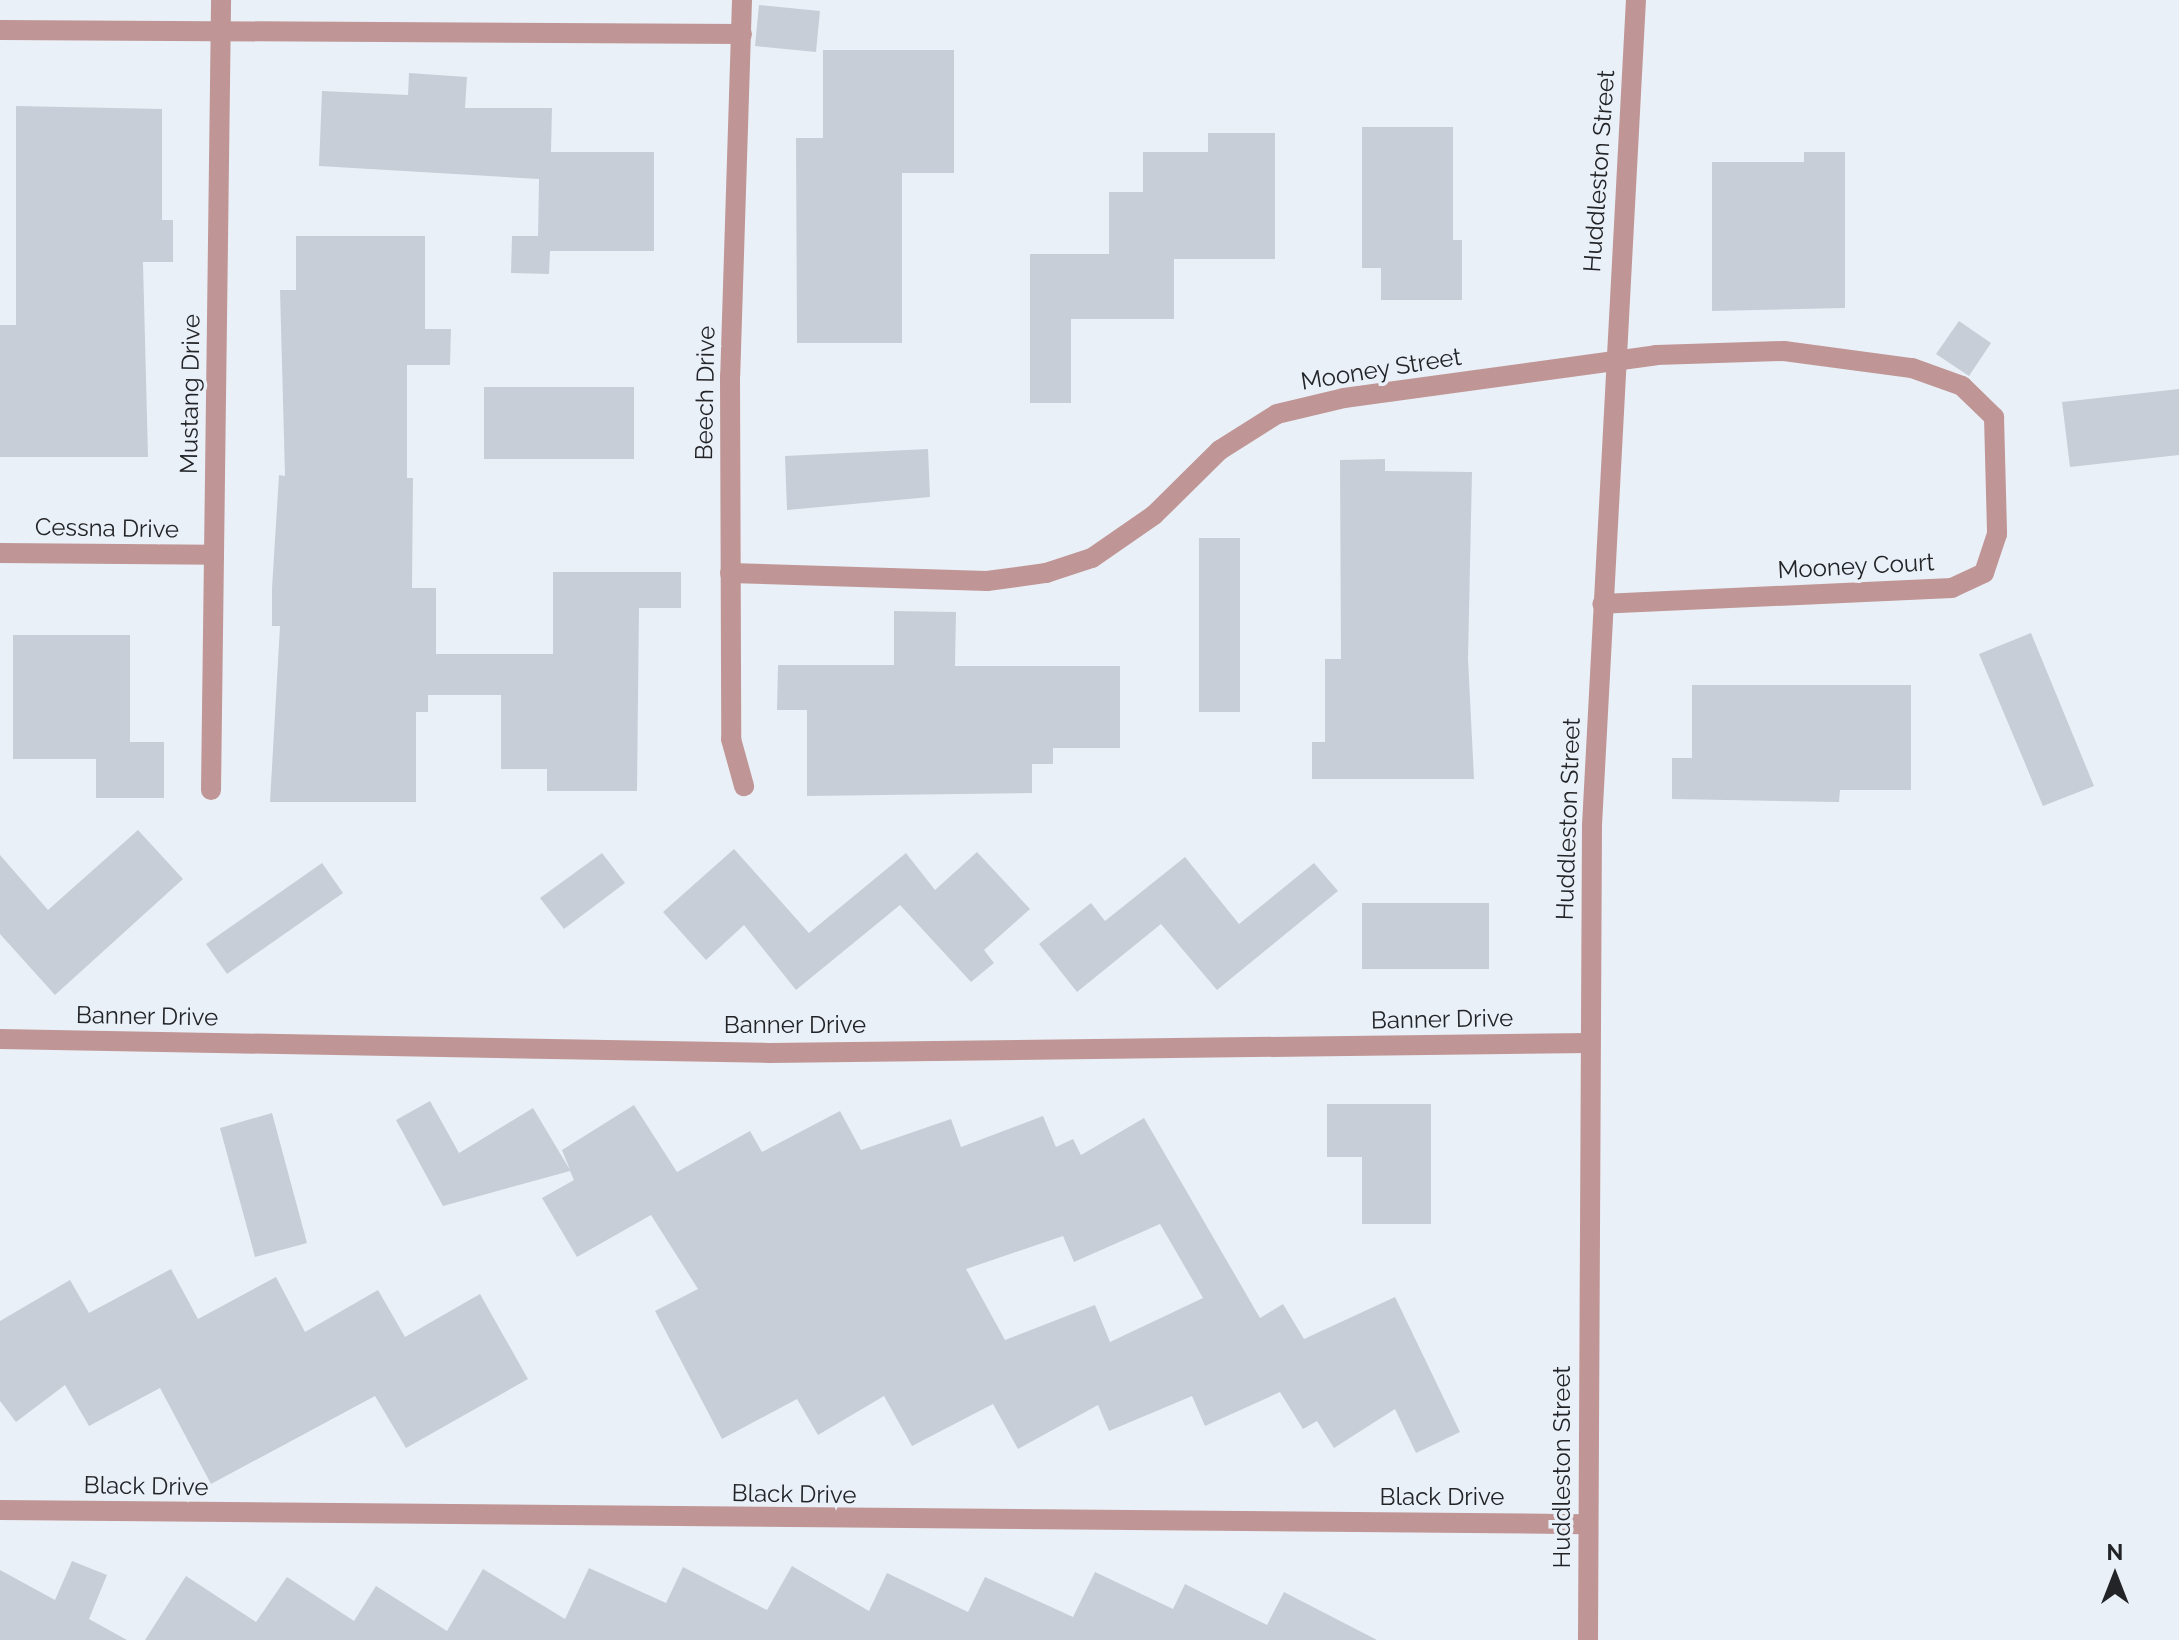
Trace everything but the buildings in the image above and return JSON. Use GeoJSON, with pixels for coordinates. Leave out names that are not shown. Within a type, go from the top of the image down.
{"type":"FeatureCollection","features":[{"type":"Feature","properties":{"kind":"street","name":"Mustang Drive"},"geometry":{"type":"LineString","coordinates":[[211,790],[221,0]]}},
{"type":"Feature","properties":{"kind":"street","name":"Beech Drive"},"geometry":{"type":"LineString","coordinates":[[742,0],[730,573],[731,739],[744,786]]}},
{"type":"Feature","properties":{"kind":"street","name":"Huddleston Street"},"geometry":{"type":"LineString","coordinates":[[1588,1640],[1589,1043],[1602,604],[1613,362],[1636,0]]}},
{"type":"Feature","properties":{"kind":"street"},"geometry":{"type":"LineString","coordinates":[[0,30],[742,34]]}},
{"type":"Feature","properties":{"kind":"street","name":"Mooney Court"},"geometry":{"type":"LineString","coordinates":[[1602,604],[1952,588],[1984,573],[1999,504],[1994,417],[1962,386],[1937,377],[1784,351],[1613,362]]}},
{"type":"Feature","properties":{"kind":"street","name":"Mooney Street"},"geometry":{"type":"LineString","coordinates":[[730,573],[987,581],[1046,573],[1092,558],[1154,515],[1220,450],[1277,414],[1344,398],[1613,362]]}},
{"type":"Feature","properties":{"kind":"street","name":"Cessna Drive"},"geometry":{"type":"LineString","coordinates":[[0,553],[214,555]]}},
{"type":"Feature","properties":{"kind":"street","name":"Banner Drive"},"geometry":{"type":"LineString","coordinates":[[0,1039],[769,1053],[1589,1043]]}},
{"type":"Feature","properties":{"kind":"street","name":"Black Drive"},"geometry":{"type":"LineString","coordinates":[[0,1510],[1588,1524]]}}]}
